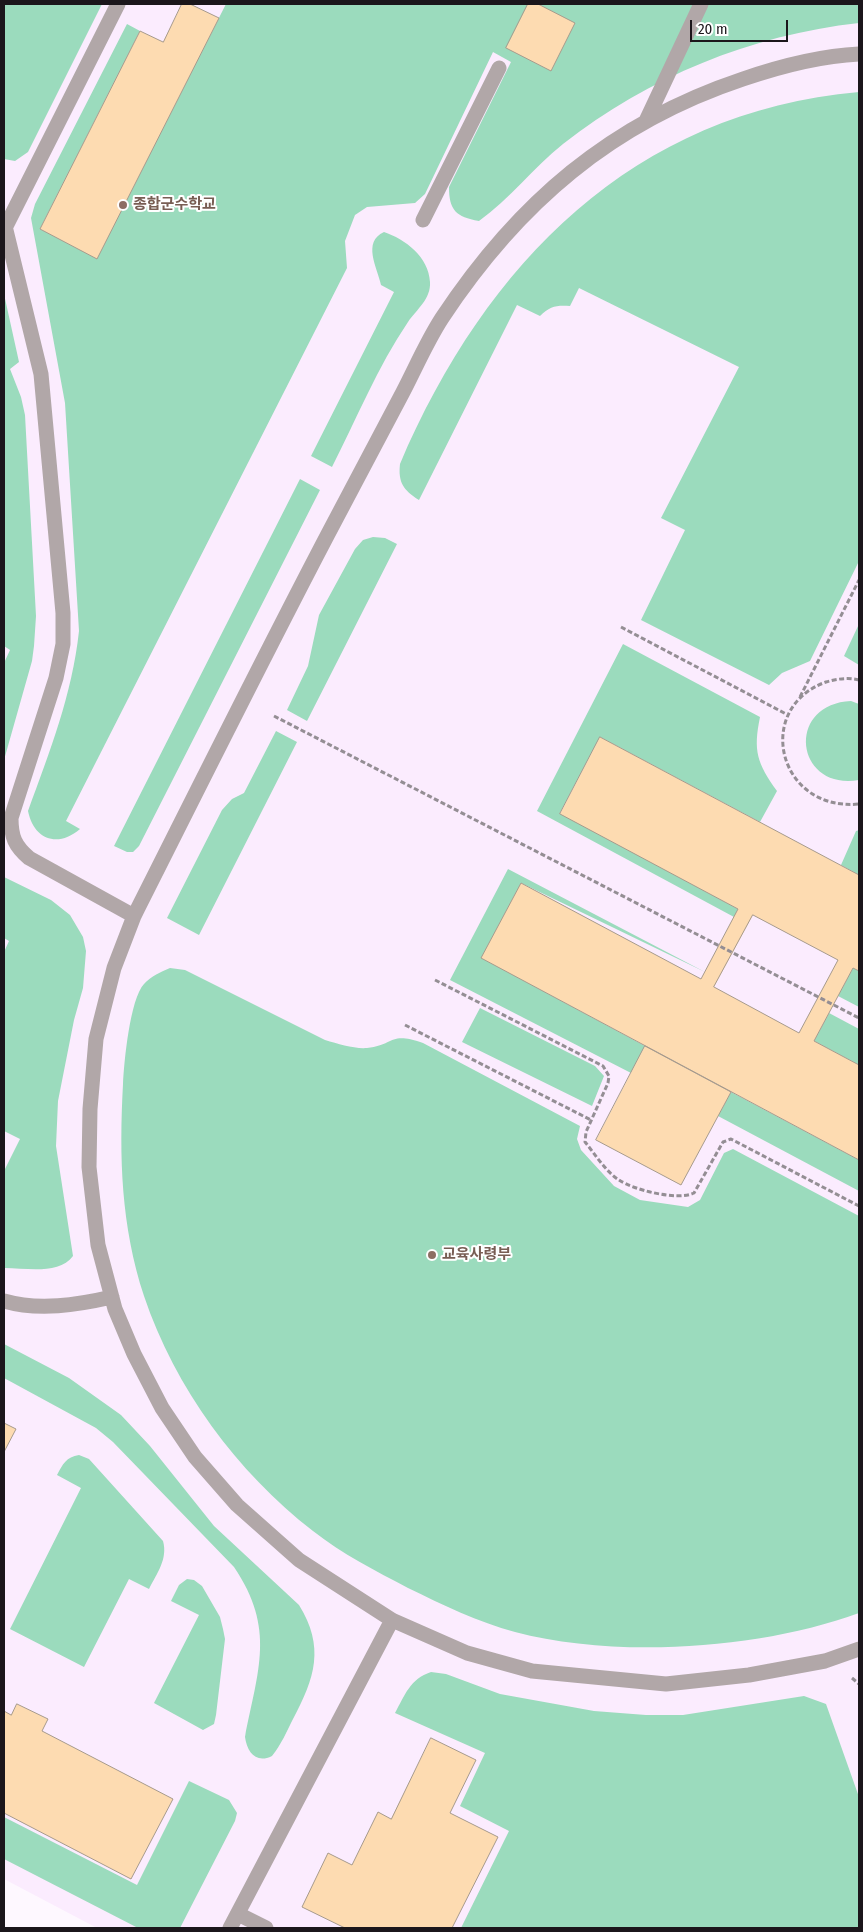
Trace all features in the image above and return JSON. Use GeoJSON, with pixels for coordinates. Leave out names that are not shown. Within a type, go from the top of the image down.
{"type":"FeatureCollection","features":[{"type":"Feature","properties":{"kind":"street"},"geometry":{"type":"LineString","coordinates":[[118,4],[5,224],[41,374],[63,614],[63,644],[56,678],[11,818],[11,833],[17,847],[29,858],[134,916]]}},
{"type":"Feature","properties":{"kind":"street"},"geometry":{"type":"LineString","coordinates":[[646,121],[701,4]]}},
{"type":"Feature","properties":{"kind":"street"},"geometry":{"type":"LineString","coordinates":[[859,54],[834,56],[774,68],[715,88],[668,108],[612,141],[559,182],[517,220],[480,263],[440,321],[320,551],[134,916],[114,968],[96,1039],[90,1110],[89,1167],[92,1211],[98,1245],[112,1297],[134,1354],[162,1408],[195,1456],[237,1506],[299,1560],[392,1620],[467,1653],[532,1671],[666,1684],[759,1673],[825,1661],[859,1649]]}},
{"type":"Feature","properties":{"kind":"street"},"geometry":{"type":"LineString","coordinates":[[423,220],[499,68]]}},
{"type":"Feature","properties":{"kind":"street"},"geometry":{"type":"LineString","coordinates":[[4,1301],[47,1306],[86,1303],[112,1297]]}},
{"type":"Feature","properties":{"kind":"street"},"geometry":{"type":"LineString","coordinates":[[230,1928],[392,1620]]}},
{"type":"Feature","properties":{"kind":"street"},"geometry":{"type":"LineString","coordinates":[[238,1914],[266,1928]]}},
{"type":"Feature","properties":{"kind":"path"},"geometry":{"type":"LineString","coordinates":[[859,580],[799,699],[788,715],[783,734],[784,755],[791,773],[803,789],[820,800],[842,806],[859,804]]}},
{"type":"Feature","properties":{"kind":"path"},"geometry":{"type":"LineString","coordinates":[[621,627],[788,715]]}},
{"type":"Feature","properties":{"kind":"path"},"geometry":{"type":"LineString","coordinates":[[799,699],[815,686],[834,680],[859,680]]}},
{"type":"Feature","properties":{"kind":"path"},"geometry":{"type":"LineString","coordinates":[[274,716],[859,1018]]}},
{"type":"Feature","properties":{"kind":"path"},"geometry":{"type":"LineString","coordinates":[[435,980],[603,1066],[609,1076],[608,1083],[591,1120],[584,1142],[618,1180],[638,1189],[685,1197],[694,1193],[723,1142],[731,1139],[859,1206]]}},
{"type":"Feature","properties":{"kind":"path"},"geometry":{"type":"LineString","coordinates":[[405,1025],[591,1120]]}},
{"type":"Feature","properties":{"kind":"path"},"geometry":{"type":"LineString","coordinates":[[851,1676],[859,1684]]}},
{"type":"Feature","properties":{"kind":"shaded area","name":"교육사령부"},"geometry":{"type":"Polygon","coordinates":[[[4,4],[859,4],[859,1928],[97,1928],[4,1879],[4,4]]]}},
{"type":"Feature","properties":{"kind":"green space"},"geometry":{"type":"Polygon","coordinates":[[[4,4],[102,4],[28,152],[15,161],[4,159],[4,4]]]}},
{"type":"Feature","properties":{"kind":"green space"},"geometry":{"type":"Polygon","coordinates":[[[226,4],[859,4],[859,23],[819,29],[740,49],[666,79],[596,120],[563,144],[501,203],[479,221],[459,215],[455,211],[450,201],[449,187],[511,62],[493,52],[425,194],[415,203],[367,207],[355,215],[345,241],[347,268],[66,821],[80,829],[72,835],[63,838],[48,838],[36,829],[28,811],[66,700],[79,631],[65,403],[31,218],[35,204],[127,24],[140,31],[40,229],[97,258],[226,4]]]}},
{"type":"Feature","properties":{"kind":"green space"},"geometry":{"type":"Polygon","coordinates":[[[859,92],[859,561],[810,661],[782,673],[769,685],[641,620],[685,530],[661,518],[739,367],[579,288],[570,306],[554,307],[540,316],[517,305],[419,500],[405,489],[400,476],[400,464],[435,391],[476,324],[523,263],[577,210],[637,165],[704,130],[778,105],[859,92]]]}},
{"type":"Feature","properties":{"kind":"green space"},"geometry":{"type":"Polygon","coordinates":[[[384,232],[408,244],[421,257],[429,273],[430,288],[426,299],[408,322],[387,357],[332,467],[311,456],[394,292],[381,285],[374,263],[372,248],[377,236],[384,232]]]}},
{"type":"Feature","properties":{"kind":"green space"},"geometry":{"type":"Polygon","coordinates":[[[4,294],[19,362],[10,369],[21,397],[25,415],[36,616],[32,661],[4,760],[4,663],[10,650],[4,646],[4,294]]]}},
{"type":"Feature","properties":{"kind":"green space"},"geometry":{"type":"Polygon","coordinates":[[[300,479],[320,490],[139,846],[133,852],[127,852],[114,846],[300,479]]]}},
{"type":"Feature","properties":{"kind":"green space"},"geometry":{"type":"Polygon","coordinates":[[[373,537],[385,538],[397,544],[307,721],[287,710],[308,666],[319,615],[355,549],[363,540],[373,537]]]}},
{"type":"Feature","properties":{"kind":"green space"},"geometry":{"type":"Polygon","coordinates":[[[859,624],[859,665],[844,656],[859,624]]]}},
{"type":"Feature","properties":{"kind":"green space"},"geometry":{"type":"Polygon","coordinates":[[[623,644],[760,717],[757,739],[758,756],[777,791],[760,822],[600,737],[560,813],[738,909],[734,917],[537,811],[623,644]]]}},
{"type":"Feature","properties":{"kind":"green space"},"geometry":{"type":"Polygon","coordinates":[[[851,701],[859,704],[859,780],[838,780],[821,773],[811,761],[806,746],[808,730],[815,716],[830,706],[851,701]]]}},
{"type":"Feature","properties":{"kind":"green space"},"geometry":{"type":"Polygon","coordinates":[[[276,731],[297,742],[199,935],[167,918],[222,810],[232,799],[244,793],[276,731]]]}},
{"type":"Feature","properties":{"kind":"green space"},"geometry":{"type":"Polygon","coordinates":[[[859,830],[859,875],[841,865],[856,831],[859,830]]]}},
{"type":"Feature","properties":{"kind":"green space"},"geometry":{"type":"Polygon","coordinates":[[[508,869],[705,972],[521,883],[482,958],[645,1046],[631,1073],[450,980],[508,869]]]}},
{"type":"Feature","properties":{"kind":"green space"},"geometry":{"type":"Polygon","coordinates":[[[4,877],[51,900],[70,915],[83,937],[86,951],[83,988],[74,1020],[58,1101],[56,1146],[73,1256],[59,1266],[42,1269],[5,1268],[4,1266],[4,1171],[20,1139],[4,1131],[4,952],[9,941],[4,938],[4,877]]]}},
{"type":"Feature","properties":{"kind":"green space"},"geometry":{"type":"Polygon","coordinates":[[[170,968],[185,970],[325,1040],[362,1048],[404,1038],[423,1043],[580,1126],[577,1139],[581,1150],[614,1186],[640,1200],[688,1207],[700,1200],[724,1153],[733,1149],[859,1216],[859,1613],[778,1635],[734,1642],[643,1647],[598,1645],[555,1640],[515,1632],[488,1623],[447,1607],[408,1588],[359,1562],[313,1531],[285,1508],[234,1455],[191,1395],[157,1330],[144,1296],[130,1244],[123,1191],[121,1138],[126,1047],[131,1016],[139,992],[144,984],[156,974],[170,968]]]}},
{"type":"Feature","properties":{"kind":"green space"},"geometry":{"type":"Polygon","coordinates":[[[853,968],[859,971],[859,1007],[838,996],[853,968]]]}},
{"type":"Feature","properties":{"kind":"green space"},"geometry":{"type":"Polygon","coordinates":[[[480,1008],[595,1066],[604,1076],[592,1106],[462,1042],[480,1008]]]}},
{"type":"Feature","properties":{"kind":"green space"},"geometry":{"type":"Polygon","coordinates":[[[829,1013],[859,1029],[859,1065],[814,1041],[829,1013]]]}},
{"type":"Feature","properties":{"kind":"green space"},"geometry":{"type":"Polygon","coordinates":[[[731,1092],[859,1160],[859,1191],[718,1116],[731,1092]]]}},
{"type":"Feature","properties":{"kind":"green space"},"geometry":{"type":"Polygon","coordinates":[[[4,1344],[69,1378],[121,1415],[150,1446],[214,1526],[299,1605],[312,1635],[314,1662],[307,1690],[301,1704],[281,1743],[272,1756],[261,1759],[253,1755],[246,1742],[245,1737],[258,1670],[259,1630],[255,1610],[247,1589],[234,1567],[113,1442],[96,1428],[4,1378],[4,1344]]]}},
{"type":"Feature","properties":{"kind":"green space"},"geometry":{"type":"Polygon","coordinates":[[[79,1455],[89,1459],[163,1541],[164,1548],[161,1566],[149,1589],[129,1579],[84,1667],[10,1629],[81,1488],[57,1475],[68,1459],[79,1455]]]}},
{"type":"Feature","properties":{"kind":"green space"},"geometry":{"type":"Polygon","coordinates":[[[187,1579],[194,1580],[202,1586],[220,1617],[225,1639],[214,1724],[203,1730],[154,1703],[199,1615],[171,1601],[179,1585],[187,1579]]]}},
{"type":"Feature","properties":{"kind":"green space"},"geometry":{"type":"Polygon","coordinates":[[[431,1672],[446,1674],[500,1694],[594,1711],[646,1715],[683,1715],[804,1696],[826,1704],[859,1797],[859,1928],[461,1928],[509,1831],[460,1806],[485,1753],[395,1713],[413,1683],[431,1672]]]}},
{"type":"Feature","properties":{"kind":"green space"},"geometry":{"type":"Polygon","coordinates":[[[189,1781],[229,1800],[237,1813],[235,1821],[180,1928],[138,1928],[4,1859],[4,1817],[137,1885],[189,1781]]]}},
{"type":"Feature","properties":{"kind":"building"},"geometry":{"type":"Polygon","coordinates":[[[182,4],[190,4],[219,18],[97,259],[40,229],[140,31],[163,42],[182,4]]]}},
{"type":"Feature","properties":{"kind":"building"},"geometry":{"type":"Polygon","coordinates":[[[528,4],[538,4],[575,23],[551,71],[506,48],[528,4]]]}},
{"type":"Feature","properties":{"kind":"building"},"geometry":{"type":"Polygon","coordinates":[[[600,737],[859,875],[859,971],[853,968],[814,1041],[859,1065],[859,1160],[481,958],[521,883],[701,979],[738,909],[560,814],[600,737]],[[753,915],[714,987],[799,1033],[838,960],[753,915]]]}},
{"type":"Feature","properties":{"kind":"building"},"geometry":{"type":"Polygon","coordinates":[[[645,1046],[731,1092],[681,1185],[596,1140],[645,1046]]]}},
{"type":"Feature","properties":{"kind":"building"},"geometry":{"type":"Polygon","coordinates":[[[4,1423],[16,1429],[4,1452],[4,1423]]]}},
{"type":"Feature","properties":{"kind":"building"},"geometry":{"type":"Polygon","coordinates":[[[17,1704],[48,1719],[42,1731],[173,1799],[131,1879],[4,1813],[4,1711],[11,1715],[17,1704]]]}},
{"type":"Feature","properties":{"kind":"building"},"geometry":{"type":"Polygon","coordinates":[[[431,1738],[476,1760],[450,1813],[498,1837],[452,1928],[345,1928],[302,1907],[328,1853],[352,1865],[378,1812],[391,1819],[431,1738]]]}},
{"type":"Feature","properties":{"kind":"place","name":"종합군수학교"},"geometry":{"type":"Point","coordinates":[123,205]}},
{"type":"Feature","properties":{"kind":"place","name":"교육사령부"},"geometry":{"type":"Point","coordinates":[432,1255]}}]}
